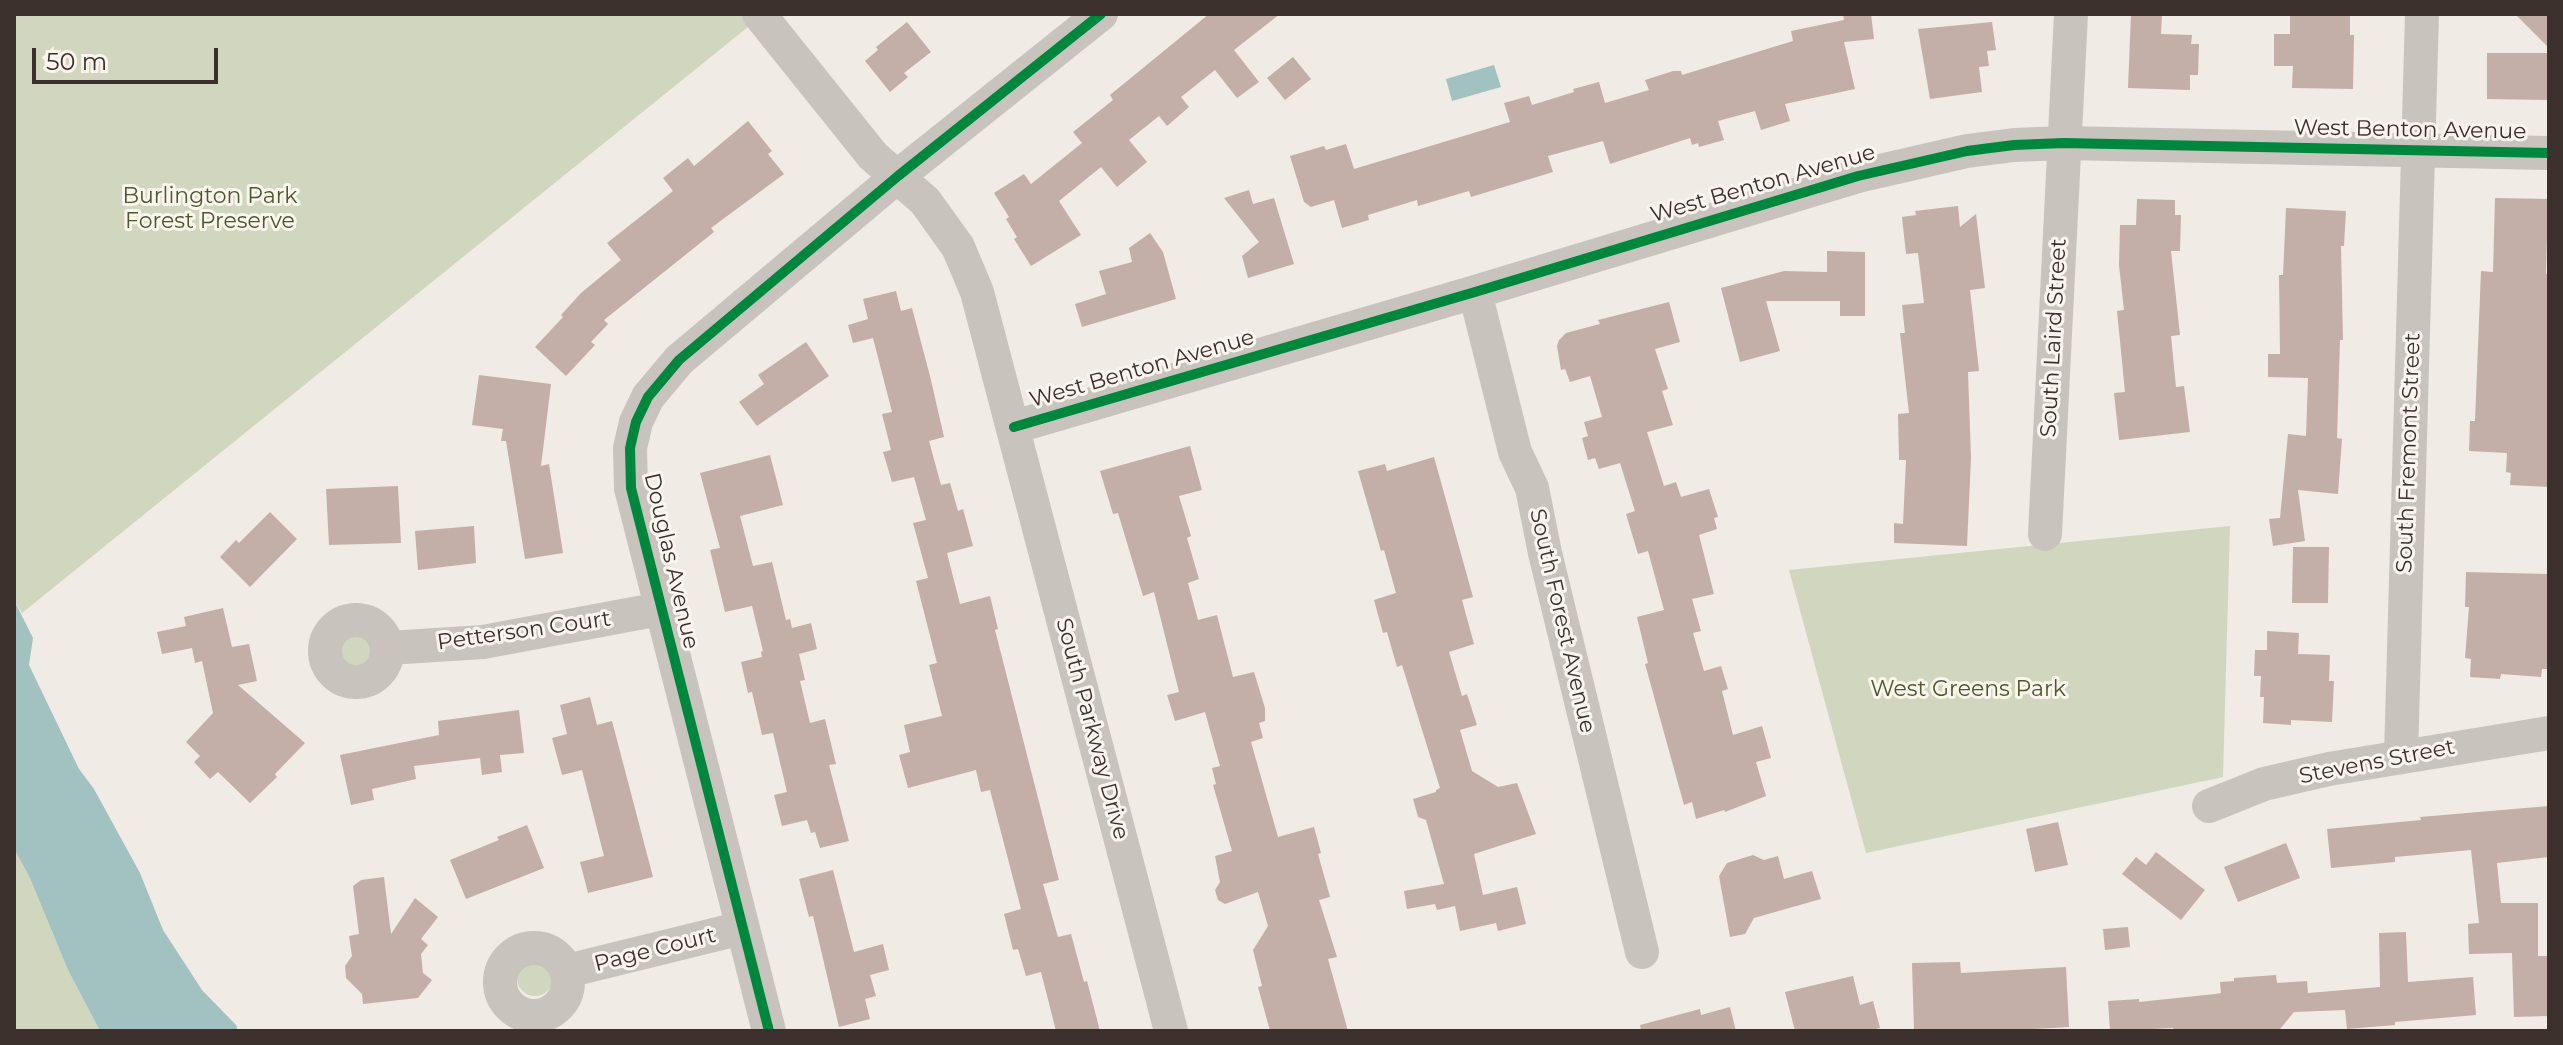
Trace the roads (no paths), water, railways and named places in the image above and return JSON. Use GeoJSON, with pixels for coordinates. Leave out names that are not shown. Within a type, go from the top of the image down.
{"type":"FeatureCollection","features":[{"type":"Feature","properties":{"kind":"street","name":"South Parkway Drive"},"geometry":{"type":"LineString","coordinates":[[759,14],[866,148],[925,201],[958,247],[977,292],[1171,1031]]}},
{"type":"Feature","properties":{"kind":"street","name":"Douglas Avenue"},"geometry":{"type":"LineString","coordinates":[[769,1031],[660,609],[629,472],[636,422],[648,397],[679,360],[898,176],[1101,14]]}},
{"type":"Feature","properties":{"kind":"street","name":"South Laird Street"},"geometry":{"type":"LineString","coordinates":[[2045,534],[2071,14]]}},
{"type":"Feature","properties":{"kind":"street","name":"South Fremont Street"},"geometry":{"type":"LineString","coordinates":[[2401,756],[2422,14]]}},
{"type":"Feature","properties":{"kind":"street","name":"West Benton Avenue"},"geometry":{"type":"LineString","coordinates":[[1014,427],[1858,176],[1967,151],[2064,143],[2549,153]]}},
{"type":"Feature","properties":{"kind":"street","name":"South Forest Avenue"},"geometry":{"type":"LineString","coordinates":[[1475,292],[1515,452],[1532,488],[1642,952]]}},
{"type":"Feature","properties":{"kind":"street","name":"Petterson Court"},"geometry":{"type":"LineString","coordinates":[[388,648],[483,642],[660,609]]}},
{"type":"Feature","properties":{"kind":"street","name":"Stevens Street"},"geometry":{"type":"LineString","coordinates":[[2209,806],[2264,784],[2401,756],[2549,733]]}},
{"type":"Feature","properties":{"kind":"street","name":"Page Court"},"geometry":{"type":"LineString","coordinates":[[567,971],[742,928]]}},
{"type":"Feature","properties":{"kind":"water"},"geometry":{"type":"Polygon","coordinates":[[[1494,65],[1501,87],[1452,101],[1446,79],[1494,65]]]}},
{"type":"Feature","properties":{"kind":"water"},"geometry":{"type":"Polygon","coordinates":[[[14,600],[33,638],[29,665],[79,769],[94,789],[140,873],[163,930],[202,990],[236,1025],[238,1031],[100,1031],[68,970],[29,876],[14,849],[14,600]]]}},
{"type":"Feature","properties":{"kind":"park label","name":"Burlington Park Forest Preserve"},"geometry":{"type":"Point","coordinates":[210,210]}},
{"type":"Feature","properties":{"kind":"park label","name":"West Greens Park"},"geometry":{"type":"Point","coordinates":[1968,690]}}]}
